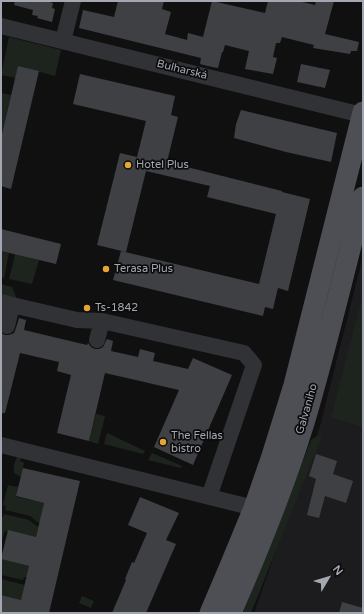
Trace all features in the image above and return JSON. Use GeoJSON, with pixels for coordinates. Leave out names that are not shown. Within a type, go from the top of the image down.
{"type":"FeatureCollection","features":[{"type":"Feature","properties":{"kind":"main road","name":"Galvaniho"},"geometry":{"type":"LineString","coordinates":[[210,613],[254,508],[294,386],[363,114]]}},
{"type":"Feature","properties":{"kind":"main road","name":"Galvaniho"},"geometry":{"type":"LineString","coordinates":[[231,613],[275,508],[303,424],[328,337],[363,198]]}},
{"type":"Feature","properties":{"kind":"street"},"geometry":{"type":"LineString","coordinates":[[63,41],[73,1]]}},
{"type":"Feature","properties":{"kind":"street","name":"Bulharská"},"geometry":{"type":"LineString","coordinates":[[1,26],[363,114]]}},
{"type":"Feature","properties":{"kind":"street"},"geometry":{"type":"LineString","coordinates":[[7,326],[7,304],[77,320],[102,321],[244,353],[254,365],[209,497]]}},
{"type":"Feature","properties":{"kind":"street"},"geometry":{"type":"LineString","coordinates":[[98,340],[102,321]]}},
{"type":"Feature","properties":{"kind":"street"},"geometry":{"type":"LineString","coordinates":[[1,445],[254,508]]}},
{"type":"Feature","properties":{"kind":"shaded area"},"geometry":{"type":"Polygon","coordinates":[[[9,37],[61,50],[55,76],[18,66],[16,78],[1,75],[9,37]]]}},
{"type":"Feature","properties":{"kind":"shaded area"},"geometry":{"type":"Polygon","coordinates":[[[1,93],[11,95],[1,138],[1,93]]]}},
{"type":"Feature","properties":{"kind":"shaded area"},"geometry":{"type":"Polygon","coordinates":[[[1,251],[9,253],[4,278],[1,277],[1,251]]]}},
{"type":"Feature","properties":{"kind":"shaded area"},"geometry":{"type":"Polygon","coordinates":[[[15,254],[39,260],[32,284],[9,279],[15,254]]]}},
{"type":"Feature","properties":{"kind":"shaded area"},"geometry":{"type":"Polygon","coordinates":[[[363,256],[363,613],[254,613],[320,426],[363,256]]]}},
{"type":"Feature","properties":{"kind":"shaded area"},"geometry":{"type":"Polygon","coordinates":[[[1,284],[12,287],[17,299],[1,296],[1,284]]]}},
{"type":"Feature","properties":{"kind":"shaded area"},"geometry":{"type":"Polygon","coordinates":[[[363,294],[363,427],[331,418],[363,294]]]}},
{"type":"Feature","properties":{"kind":"shaded area"},"geometry":{"type":"Polygon","coordinates":[[[96,414],[105,416],[98,444],[89,441],[96,414]]]}},
{"type":"Feature","properties":{"kind":"shaded area"},"geometry":{"type":"Polygon","coordinates":[[[107,433],[145,451],[143,454],[104,444],[107,433]]]}},
{"type":"Feature","properties":{"kind":"shaded area"},"geometry":{"type":"Polygon","coordinates":[[[322,436],[251,613],[243,613],[311,440],[315,437],[322,436]]]}},
{"type":"Feature","properties":{"kind":"shaded area"},"geometry":{"type":"Polygon","coordinates":[[[22,453],[20,461],[24,463],[21,477],[14,473],[14,468],[16,458],[22,453]]]}},
{"type":"Feature","properties":{"kind":"shaded area"},"geometry":{"type":"Polygon","coordinates":[[[152,453],[182,466],[181,468],[148,460],[152,453]]]}},
{"type":"Feature","properties":{"kind":"shaded area"},"geometry":{"type":"Polygon","coordinates":[[[8,485],[18,487],[16,497],[44,503],[40,523],[30,516],[5,510],[6,506],[3,505],[8,485]]]}},
{"type":"Feature","properties":{"kind":"shaded area"},"geometry":{"type":"Polygon","coordinates":[[[4,514],[29,520],[38,527],[36,537],[5,531],[1,539],[1,517],[3,517],[4,514]]]}},
{"type":"Feature","properties":{"kind":"shaded area"},"geometry":{"type":"Polygon","coordinates":[[[1,559],[29,566],[27,577],[24,577],[23,580],[1,575],[1,559]]]}},
{"type":"Feature","properties":{"kind":"shaded area"},"geometry":{"type":"Polygon","coordinates":[[[1,579],[25,585],[21,600],[1,595],[1,579]]]}},
{"type":"Feature","properties":{"kind":"shaded area"},"geometry":{"type":"Polygon","coordinates":[[[82,596],[94,601],[91,608],[79,603],[82,596]]]}},
{"type":"Feature","properties":{"kind":"building"},"geometry":{"type":"Polygon","coordinates":[[[15,1],[46,1],[53,3],[52,8],[55,9],[52,22],[32,15],[33,10],[14,5],[15,1]]]}},
{"type":"Feature","properties":{"kind":"building"},"geometry":{"type":"Polygon","coordinates":[[[118,1],[164,1],[162,9],[171,12],[165,34],[187,40],[188,33],[203,37],[212,1],[265,13],[268,1],[298,1],[315,5],[316,1],[334,1],[325,34],[359,42],[357,51],[351,51],[350,54],[313,48],[314,45],[282,37],[280,43],[276,43],[273,57],[277,58],[273,74],[245,69],[249,51],[225,45],[218,68],[212,67],[200,64],[201,58],[79,28],[83,10],[114,17],[118,1]]]}},
{"type":"Feature","properties":{"kind":"building"},"geometry":{"type":"Polygon","coordinates":[[[301,64],[330,70],[325,88],[297,82],[301,64]]]}},
{"type":"Feature","properties":{"kind":"building"},"geometry":{"type":"Polygon","coordinates":[[[18,66],[39,71],[11,189],[1,186],[1,138],[18,66]]]}},
{"type":"Feature","properties":{"kind":"building"},"geometry":{"type":"Polygon","coordinates":[[[80,74],[175,96],[171,115],[178,117],[167,162],[310,199],[288,291],[278,288],[273,309],[265,307],[263,316],[113,280],[121,251],[259,284],[276,214],[207,197],[210,186],[146,171],[126,252],[97,245],[120,153],[137,157],[146,121],[73,104],[80,74]]]}},
{"type":"Feature","properties":{"kind":"building"},"geometry":{"type":"Polygon","coordinates":[[[241,110],[337,133],[331,162],[234,138],[236,124],[241,110]]]}},
{"type":"Feature","properties":{"kind":"building"},"geometry":{"type":"Polygon","coordinates":[[[1,229],[61,244],[56,264],[1,251],[1,229]]]}},
{"type":"Feature","properties":{"kind":"building"},"geometry":{"type":"Polygon","coordinates":[[[19,318],[26,320],[24,330],[87,345],[88,343],[95,349],[103,347],[107,339],[113,341],[111,351],[138,357],[140,349],[155,353],[153,361],[188,369],[193,358],[232,375],[193,465],[154,447],[179,390],[105,373],[89,441],[57,433],[71,375],[57,371],[59,362],[20,353],[5,413],[1,413],[1,333],[9,335],[14,333],[19,318]]]}},
{"type":"Feature","properties":{"kind":"building"},"geometry":{"type":"Polygon","coordinates":[[[316,454],[337,461],[333,474],[353,481],[346,503],[325,496],[319,518],[307,515],[316,479],[309,476],[316,454]]]}},
{"type":"Feature","properties":{"kind":"building"},"geometry":{"type":"Polygon","coordinates":[[[23,468],[80,481],[49,613],[1,613],[1,595],[21,600],[29,566],[1,559],[8,530],[36,537],[44,503],[16,496],[23,468]]]}},
{"type":"Feature","properties":{"kind":"building"},"geometry":{"type":"Polygon","coordinates":[[[140,497],[179,513],[166,540],[176,544],[146,613],[112,613],[132,562],[134,563],[147,533],[128,525],[140,497]]]}},
{"type":"Feature","properties":{"kind":"building"},"geometry":{"type":"Polygon","coordinates":[[[342,602],[363,608],[363,613],[339,613],[342,602]]]}},
{"type":"Feature","properties":{"kind":"place","name":"Hotel Plus"},"geometry":{"type":"Point","coordinates":[128,165]}},
{"type":"Feature","properties":{"kind":"place","name":"Terasa Plus"},"geometry":{"type":"Point","coordinates":[106,269]}},
{"type":"Feature","properties":{"kind":"place","name":"Ts-1842"},"geometry":{"type":"Point","coordinates":[87,308]}},
{"type":"Feature","properties":{"kind":"place","name":"The Fellas bistro"},"geometry":{"type":"Point","coordinates":[163,442]}}]}
